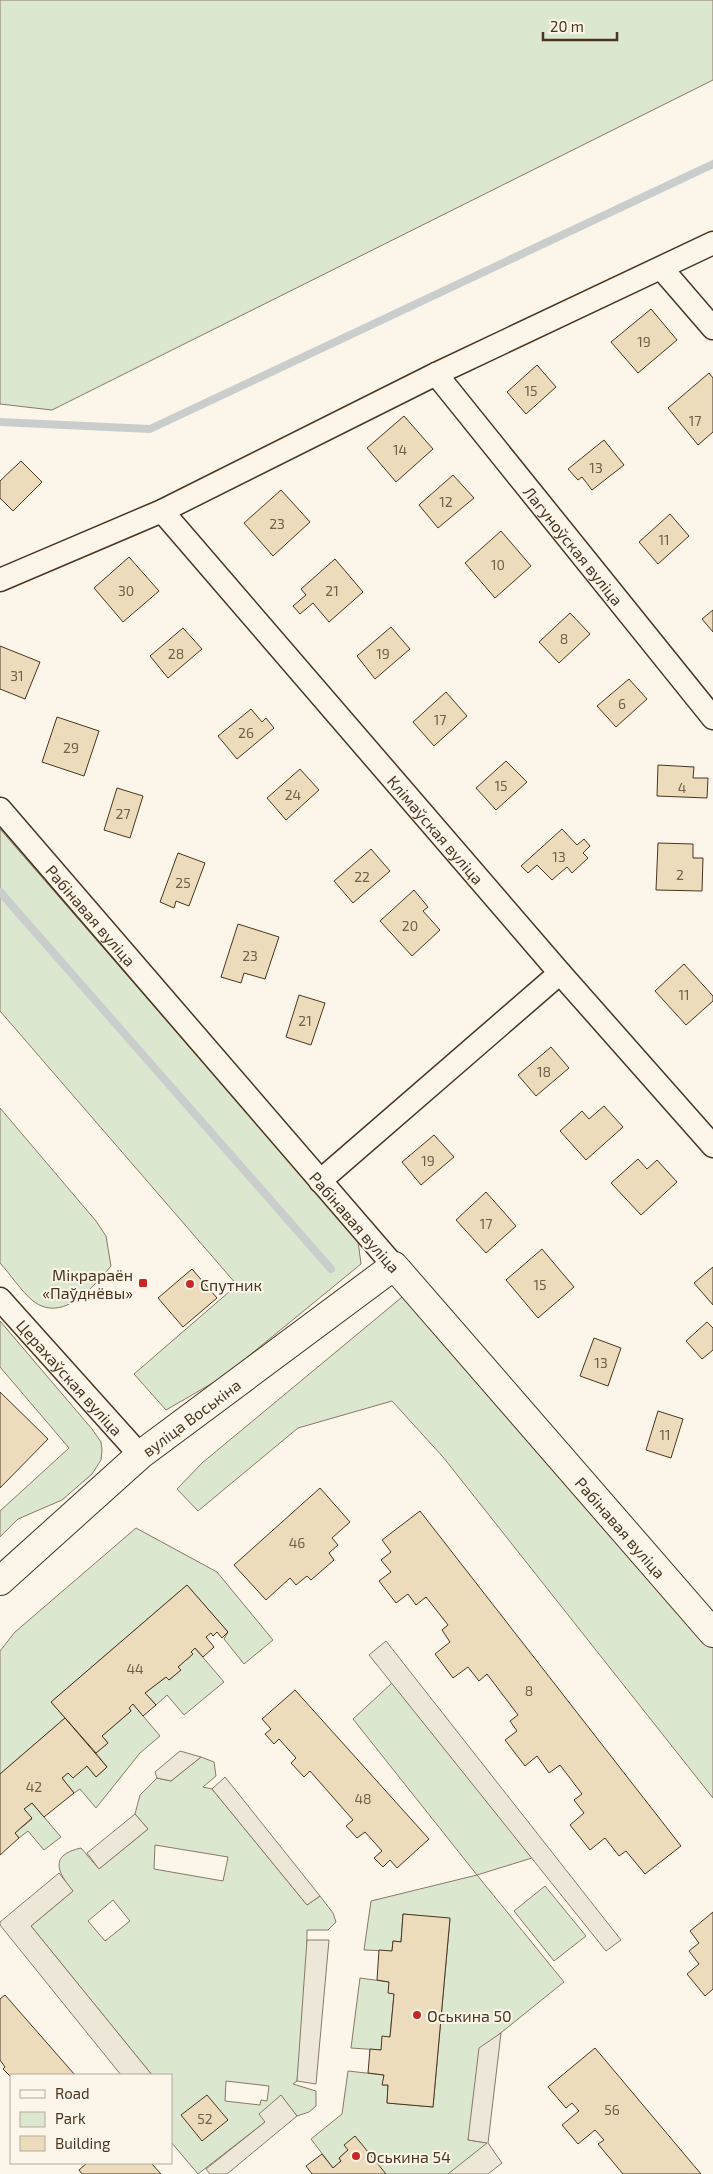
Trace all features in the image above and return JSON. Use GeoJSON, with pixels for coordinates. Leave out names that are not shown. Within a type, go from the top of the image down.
{"type":"FeatureCollection","features":[{"type":"Feature","properties":{"kind":"street"},"geometry":{"type":"LineString","coordinates":[[0,580],[162,510],[436,374],[662,269],[713,243]]}},
{"type":"Feature","properties":{"kind":"street"},"geometry":{"type":"LineString","coordinates":[[662,269],[713,328]]}},
{"type":"Feature","properties":{"kind":"street","name":"Лагуноўская вуліца"},"geometry":{"type":"LineString","coordinates":[[436,374],[713,718]]}},
{"type":"Feature","properties":{"kind":"street","name":"Клімаўская вуліца"},"geometry":{"type":"LineString","coordinates":[[162,510],[560,973],[713,1146]]}},
{"type":"Feature","properties":{"kind":"street","name":"Рабінавая вуліца"},"geometry":{"type":"LineString","coordinates":[[0,808],[320,1181],[713,1633]]}},
{"type":"Feature","properties":{"kind":"street"},"geometry":{"type":"LineString","coordinates":[[320,1181],[560,973]]}},
{"type":"Feature","properties":{"kind":"street","name":"вуліца Воськіна"},"geometry":{"type":"LineString","coordinates":[[0,1581],[140,1455],[394,1266]]}},
{"type":"Feature","properties":{"kind":"street","name":"Церахаўская вуліца"},"geometry":{"type":"LineString","coordinates":[[0,1298],[140,1455]]}},
{"type":"Feature","properties":{"kind":"green space"},"geometry":{"type":"Polygon","coordinates":[[[0,0],[713,0],[713,80],[52,410],[0,404],[0,0]]]}},
{"type":"Feature","properties":{"kind":"green space"},"geometry":{"type":"Polygon","coordinates":[[[0,829],[358,1241],[361,1264],[223,1377],[166,1410],[134,1374],[237,1285],[0,1011],[0,829]]]}},
{"type":"Feature","properties":{"kind":"green space"},"geometry":{"type":"Polygon","coordinates":[[[0,1108],[96,1221],[106,1236],[111,1266],[87,1292],[77,1300],[66,1305],[55,1308],[44,1307],[33,1301],[24,1293],[0,1263],[0,1108]]]}},
{"type":"Feature","properties":{"kind":"green space"},"geometry":{"type":"Polygon","coordinates":[[[413,1288],[713,1633],[713,1798],[443,1457],[392,1401],[298,1428],[198,1511],[177,1489],[202,1463],[413,1288]]]}},
{"type":"Feature","properties":{"kind":"green space"},"geometry":{"type":"Polygon","coordinates":[[[0,1321],[92,1429],[101,1442],[102,1450],[101,1460],[92,1474],[62,1500],[18,1519],[0,1537],[0,1511],[69,1448],[0,1367],[0,1321]]]}},
{"type":"Feature","properties":{"kind":"green space"},"geometry":{"type":"Polygon","coordinates":[[[136,1528],[217,1572],[273,1640],[244,1664],[224,1639],[228,1632],[187,1585],[51,1702],[65,1718],[0,1774],[0,1651],[15,1632],[136,1528]]]}},
{"type":"Feature","properties":{"kind":"green space"},"geometry":{"type":"Polygon","coordinates":[[[195,1648],[224,1682],[184,1715],[167,1695],[156,1705],[145,1693],[166,1677],[169,1680],[181,1670],[178,1667],[193,1654],[191,1652],[195,1648]]]}},
{"type":"Feature","properties":{"kind":"green space"},"geometry":{"type":"Polygon","coordinates":[[[392,1683],[532,1858],[477,1875],[353,1719],[392,1683]]]}},
{"type":"Feature","properties":{"kind":"green space"},"geometry":{"type":"Polygon","coordinates":[[[133,1704],[160,1736],[140,1753],[96,1808],[80,1789],[74,1793],[62,1778],[68,1773],[87,1766],[96,1777],[107,1767],[96,1753],[108,1743],[102,1736],[131,1711],[129,1708],[133,1704]]]}},
{"type":"Feature","properties":{"kind":"green space"},"geometry":{"type":"Polygon","coordinates":[[[201,1757],[214,1762],[216,1776],[203,1787],[212,1789],[307,1905],[320,1896],[333,1913],[336,1922],[328,1930],[307,1930],[301,2043],[297,2081],[293,2084],[316,2091],[316,2106],[309,2112],[297,2116],[281,2096],[265,2122],[198,2174],[172,2143],[172,2074],[151,2074],[31,1926],[73,1891],[60,1871],[60,1860],[64,1855],[81,1848],[99,1869],[148,1829],[135,1814],[140,1795],[157,1778],[171,1781],[201,1757]],[[155,1845],[154,1869],[223,1881],[228,1857],[155,1845]],[[113,1900],[88,1921],[105,1941],[130,1921],[113,1900]],[[226,2081],[225,2101],[260,2105],[261,2100],[267,2101],[269,2086],[226,2081]]]}},
{"type":"Feature","properties":{"kind":"green space"},"geometry":{"type":"Polygon","coordinates":[[[32,1803],[61,1837],[44,1850],[28,1831],[19,1838],[15,1833],[32,1819],[24,1809],[32,1803]]]}},
{"type":"Feature","properties":{"kind":"green space"},"geometry":{"type":"Polygon","coordinates":[[[477,1875],[564,1982],[492,2040],[468,2140],[488,2143],[449,2174],[386,2174],[348,2150],[339,2158],[341,2161],[333,2168],[311,2139],[342,2114],[348,2071],[384,2075],[383,2085],[388,2085],[387,2103],[433,2107],[450,1919],[403,1914],[401,1942],[393,1941],[392,1951],[364,1950],[371,1901],[477,1875]]]}},
{"type":"Feature","properties":{"kind":"green space"},"geometry":{"type":"Polygon","coordinates":[[[545,1886],[586,1936],[554,1961],[514,1911],[545,1886]]]}},
{"type":"Feature","properties":{"kind":"green space"},"geometry":{"type":"Polygon","coordinates":[[[360,1978],[389,1982],[394,1994],[390,2037],[381,2050],[351,2048],[360,1978]]]}},
{"type":"Feature","properties":{"kind":"shaded area"},"geometry":{"type":"Polygon","coordinates":[[[386,1641],[621,1940],[606,1951],[369,1655],[386,1641]]]}},
{"type":"Feature","properties":{"kind":"shaded area"},"geometry":{"type":"Polygon","coordinates":[[[180,1751],[201,1757],[171,1781],[157,1778],[155,1772],[180,1751]]]}},
{"type":"Feature","properties":{"kind":"shaded area"},"geometry":{"type":"Polygon","coordinates":[[[225,1777],[320,1896],[307,1905],[212,1789],[225,1777]]]}},
{"type":"Feature","properties":{"kind":"shaded area"},"geometry":{"type":"Polygon","coordinates":[[[135,1814],[148,1829],[99,1869],[87,1853],[135,1814]]]}},
{"type":"Feature","properties":{"kind":"shaded area"},"geometry":{"type":"Polygon","coordinates":[[[59,1873],[73,1891],[31,1926],[151,2074],[120,2074],[0,1925],[0,1922],[59,1873]]]}},
{"type":"Feature","properties":{"kind":"shaded area"},"geometry":{"type":"Polygon","coordinates":[[[307,1940],[329,1940],[316,2084],[297,2081],[307,1940]]]}},
{"type":"Feature","properties":{"kind":"shaded area"},"geometry":{"type":"Polygon","coordinates":[[[501,2033],[488,2143],[502,2163],[488,2174],[448,2174],[487,2143],[468,2140],[479,2048],[501,2033]]]}},
{"type":"Feature","properties":{"kind":"shaded area"},"geometry":{"type":"Polygon","coordinates":[[[281,2095],[297,2116],[227,2174],[210,2174],[206,2169],[265,2122],[259,2114],[281,2095]]]}},
{"type":"Feature","properties":{"kind":"building"},"geometry":{"type":"Polygon","coordinates":[[[651,309],[677,340],[638,373],[611,342],[651,309]]]}},
{"type":"Feature","properties":{"kind":"building"},"geometry":{"type":"Polygon","coordinates":[[[537,365],[556,387],[526,414],[507,392],[537,365]]]}},
{"type":"Feature","properties":{"kind":"building"},"geometry":{"type":"Polygon","coordinates":[[[709,373],[713,378],[713,432],[698,445],[668,408],[709,373]]]}},
{"type":"Feature","properties":{"kind":"building"},"geometry":{"type":"Polygon","coordinates":[[[404,416],[433,449],[396,482],[367,448],[404,416]]]}},
{"type":"Feature","properties":{"kind":"building"},"geometry":{"type":"Polygon","coordinates":[[[604,440],[624,465],[592,490],[582,477],[578,480],[568,469],[604,440]]]}},
{"type":"Feature","properties":{"kind":"building"},"geometry":{"type":"Polygon","coordinates":[[[21,461],[42,482],[13,511],[0,498],[0,481],[21,461]]]}},
{"type":"Feature","properties":{"kind":"building"},"geometry":{"type":"Polygon","coordinates":[[[453,475],[474,498],[438,528],[419,505],[453,475]]]}},
{"type":"Feature","properties":{"kind":"building"},"geometry":{"type":"Polygon","coordinates":[[[281,490],[310,522],[273,556],[244,523],[281,490]]]}},
{"type":"Feature","properties":{"kind":"building"},"geometry":{"type":"Polygon","coordinates":[[[670,514],[689,536],[658,564],[639,542],[670,514]]]}},
{"type":"Feature","properties":{"kind":"building"},"geometry":{"type":"Polygon","coordinates":[[[501,531],[531,566],[495,598],[465,563],[501,531]]]}},
{"type":"Feature","properties":{"kind":"building"},"geometry":{"type":"Polygon","coordinates":[[[129,557],[159,591],[123,622],[94,588],[129,557]]]}},
{"type":"Feature","properties":{"kind":"building"},"geometry":{"type":"Polygon","coordinates":[[[335,559],[363,592],[329,622],[313,603],[300,614],[293,606],[306,595],[301,589],[335,559]]]}},
{"type":"Feature","properties":{"kind":"building"},"geometry":{"type":"Polygon","coordinates":[[[713,610],[713,632],[702,619],[713,610]]]}},
{"type":"Feature","properties":{"kind":"building"},"geometry":{"type":"Polygon","coordinates":[[[570,613],[590,634],[559,663],[539,642],[570,613]]]}},
{"type":"Feature","properties":{"kind":"building"},"geometry":{"type":"Polygon","coordinates":[[[391,627],[410,649],[375,679],[357,656],[391,627]]]}},
{"type":"Feature","properties":{"kind":"building"},"geometry":{"type":"Polygon","coordinates":[[[183,628],[202,649],[168,678],[150,656],[183,628]]]}},
{"type":"Feature","properties":{"kind":"building"},"geometry":{"type":"Polygon","coordinates":[[[0,646],[40,662],[25,699],[0,689],[0,646]]]}},
{"type":"Feature","properties":{"kind":"building"},"geometry":{"type":"Polygon","coordinates":[[[629,679],[647,699],[616,727],[597,706],[629,679]]]}},
{"type":"Feature","properties":{"kind":"building"},"geometry":{"type":"Polygon","coordinates":[[[446,692],[467,716],[434,746],[413,722],[446,692]]]}},
{"type":"Feature","properties":{"kind":"building"},"geometry":{"type":"Polygon","coordinates":[[[251,709],[262,722],[266,718],[274,728],[237,759],[218,736],[251,709]]]}},
{"type":"Feature","properties":{"kind":"building"},"geometry":{"type":"Polygon","coordinates":[[[57,717],[99,731],[84,776],[42,762],[57,717]]]}},
{"type":"Feature","properties":{"kind":"building"},"geometry":{"type":"Polygon","coordinates":[[[506,761],[527,782],[496,810],[476,788],[506,761]]]}},
{"type":"Feature","properties":{"kind":"building"},"geometry":{"type":"Polygon","coordinates":[[[658,765],[694,767],[693,778],[708,778],[707,798],[657,796],[658,765]]]}},
{"type":"Feature","properties":{"kind":"building"},"geometry":{"type":"Polygon","coordinates":[[[300,769],[319,790],[286,820],[267,798],[300,769]]]}},
{"type":"Feature","properties":{"kind":"building"},"geometry":{"type":"Polygon","coordinates":[[[117,788],[143,796],[130,838],[104,830],[117,788]]]}},
{"type":"Feature","properties":{"kind":"building"},"geometry":{"type":"Polygon","coordinates":[[[562,829],[577,845],[584,839],[590,846],[583,853],[588,858],[572,873],[567,867],[552,880],[537,865],[528,873],[521,866],[562,829]]]}},
{"type":"Feature","properties":{"kind":"building"},"geometry":{"type":"Polygon","coordinates":[[[658,843],[693,844],[693,858],[703,858],[702,891],[656,890],[658,843]]]}},
{"type":"Feature","properties":{"kind":"building"},"geometry":{"type":"Polygon","coordinates":[[[371,849],[390,871],[353,903],[334,881],[371,849]]]}},
{"type":"Feature","properties":{"kind":"building"},"geometry":{"type":"Polygon","coordinates":[[[178,853],[205,863],[189,906],[176,901],[174,908],[160,902],[178,853]]]}},
{"type":"Feature","properties":{"kind":"building"},"geometry":{"type":"Polygon","coordinates":[[[414,890],[428,907],[423,911],[440,930],[412,956],[380,921],[414,890]]]}},
{"type":"Feature","properties":{"kind":"building"},"geometry":{"type":"Polygon","coordinates":[[[238,924],[279,937],[265,979],[244,973],[241,983],[221,977],[238,924]]]}},
{"type":"Feature","properties":{"kind":"building"},"geometry":{"type":"Polygon","coordinates":[[[684,964],[713,996],[713,1001],[686,1025],[655,991],[684,964]]]}},
{"type":"Feature","properties":{"kind":"building"},"geometry":{"type":"Polygon","coordinates":[[[299,995],[325,1003],[311,1045],[286,1037],[299,995]]]}},
{"type":"Feature","properties":{"kind":"building"},"geometry":{"type":"Polygon","coordinates":[[[551,1047],[569,1068],[536,1096],[518,1075],[551,1047]]]}},
{"type":"Feature","properties":{"kind":"building"},"geometry":{"type":"Polygon","coordinates":[[[604,1106],[623,1127],[586,1160],[560,1131],[582,1111],[589,1119],[604,1106]]]}},
{"type":"Feature","properties":{"kind":"building"},"geometry":{"type":"Polygon","coordinates":[[[434,1135],[454,1157],[421,1185],[402,1162],[434,1135]]]}},
{"type":"Feature","properties":{"kind":"building"},"geometry":{"type":"Polygon","coordinates":[[[638,1159],[647,1169],[657,1160],[677,1182],[641,1215],[611,1183],[638,1159]]]}},
{"type":"Feature","properties":{"kind":"building"},"geometry":{"type":"Polygon","coordinates":[[[486,1192],[516,1226],[486,1253],[456,1220],[486,1192]]]}},
{"type":"Feature","properties":{"kind":"building"},"geometry":{"type":"Polygon","coordinates":[[[542,1249],[574,1287],[538,1318],[506,1280],[542,1249]]]}},
{"type":"Feature","properties":{"kind":"building"},"geometry":{"type":"Polygon","coordinates":[[[713,1267],[713,1305],[694,1283],[713,1267]]]}},
{"type":"Feature","properties":{"kind":"building","name":"Спутник"},"geometry":{"type":"Polygon","coordinates":[[[192,1269],[217,1298],[183,1327],[158,1298],[192,1269]]]}},
{"type":"Feature","properties":{"kind":"building"},"geometry":{"type":"Polygon","coordinates":[[[707,1322],[713,1328],[713,1350],[702,1359],[686,1341],[707,1322]]]}},
{"type":"Feature","properties":{"kind":"building"},"geometry":{"type":"Polygon","coordinates":[[[594,1338],[621,1348],[608,1386],[580,1376],[594,1338]]]}},
{"type":"Feature","properties":{"kind":"building"},"geometry":{"type":"Polygon","coordinates":[[[0,1392],[48,1439],[0,1488],[0,1392]]]}},
{"type":"Feature","properties":{"kind":"building"},"geometry":{"type":"Polygon","coordinates":[[[658,1411],[683,1419],[671,1458],[646,1450],[658,1411]]]}},
{"type":"Feature","properties":{"kind":"building"},"geometry":{"type":"Polygon","coordinates":[[[320,1488],[350,1522],[332,1538],[338,1545],[329,1553],[334,1560],[311,1580],[307,1576],[296,1585],[290,1578],[266,1600],[234,1565],[320,1488]]]}},
{"type":"Feature","properties":{"kind":"building"},"geometry":{"type":"Polygon","coordinates":[[[420,1511],[681,1846],[645,1874],[626,1851],[619,1856],[605,1838],[590,1850],[570,1825],[584,1813],[574,1800],[582,1794],[560,1765],[549,1773],[537,1756],[525,1766],[505,1740],[517,1731],[510,1721],[518,1715],[487,1674],[479,1681],[468,1667],[453,1678],[435,1654],[450,1642],[442,1630],[448,1625],[426,1597],[416,1605],[408,1594],[396,1603],[379,1581],[391,1572],[381,1560],[391,1552],[382,1540],[420,1511]]]}},
{"type":"Feature","properties":{"kind":"building"},"geometry":{"type":"Polygon","coordinates":[[[187,1585],[228,1632],[222,1638],[217,1632],[213,1636],[211,1633],[206,1637],[214,1647],[203,1657],[195,1648],[191,1652],[193,1654],[178,1667],[181,1670],[169,1680],[166,1677],[145,1693],[156,1705],[143,1716],[133,1704],[129,1708],[131,1711],[102,1736],[108,1743],[96,1753],[51,1702],[187,1585]]]}},
{"type":"Feature","properties":{"kind":"building"},"geometry":{"type":"Polygon","coordinates":[[[295,1690],[429,1839],[397,1868],[390,1860],[383,1867],[374,1858],[382,1851],[365,1832],[357,1838],[346,1826],[353,1820],[310,1771],[304,1777],[291,1763],[296,1758],[279,1739],[274,1744],[265,1734],[271,1729],[262,1719],[295,1690]]]}},
{"type":"Feature","properties":{"kind":"building"},"geometry":{"type":"Polygon","coordinates":[[[65,1718],[107,1767],[96,1777],[87,1766],[73,1778],[68,1773],[62,1778],[74,1793],[44,1817],[32,1803],[24,1809],[32,1818],[15,1833],[19,1838],[0,1855],[0,1774],[65,1718]]]}},
{"type":"Feature","properties":{"kind":"building"},"geometry":{"type":"Polygon","coordinates":[[[713,1912],[713,1989],[705,1996],[687,1974],[699,1964],[689,1951],[699,1943],[690,1931],[713,1912]]]}},
{"type":"Feature","properties":{"kind":"building","name":"Оськина 50"},"geometry":{"type":"Polygon","coordinates":[[[403,1914],[450,1918],[433,2107],[387,2103],[388,2085],[382,2085],[384,2075],[368,2073],[370,2049],[381,2050],[382,2036],[390,2037],[394,1994],[388,1993],[389,1982],[377,1980],[379,1950],[392,1951],[393,1941],[401,1942],[403,1914]]]}},
{"type":"Feature","properties":{"kind":"building"},"geometry":{"type":"Polygon","coordinates":[[[5,1995],[74,2074],[10,2074],[10,2076],[3,2069],[5,2067],[0,2060],[0,1999],[5,1995]]]}},
{"type":"Feature","properties":{"kind":"building"},"geometry":{"type":"Polygon","coordinates":[[[595,2048],[701,2174],[623,2174],[598,2144],[604,2140],[595,2130],[578,2144],[562,2125],[579,2111],[572,2103],[566,2108],[548,2087],[595,2048]]]}},
{"type":"Feature","properties":{"kind":"building"},"geometry":{"type":"Polygon","coordinates":[[[207,2095],[228,2120],[202,2141],[181,2115],[207,2095]]]}},
{"type":"Feature","properties":{"kind":"building","name":"Оськина 54"},"geometry":{"type":"Polygon","coordinates":[[[355,2136],[386,2174],[312,2174],[306,2166],[322,2154],[333,2168],[341,2161],[339,2158],[348,2150],[344,2145],[355,2136]]]}},
{"type":"Feature","properties":{"kind":"building"},"geometry":{"type":"Polygon","coordinates":[[[86,2164],[152,2164],[161,2174],[82,2174],[79,2170],[86,2164]]]}},
{"type":"Feature","properties":{"kind":"waterway"},"geometry":{"type":"LineString","coordinates":[[0,422],[150,429],[713,164]]}},
{"type":"Feature","properties":{"kind":"waterway"},"geometry":{"type":"LineString","coordinates":[[0,892],[331,1269]]}},
{"type":"Feature","properties":{"kind":"place","name":"Мікрараён «Паўднёвы»"},"geometry":{"type":"Point","coordinates":[143,1283]}},
{"type":"Feature","properties":{"kind":"place","name":"Спутник"},"geometry":{"type":"Point","coordinates":[190,1284]}},
{"type":"Feature","properties":{"kind":"place","name":"Оськина 50"},"geometry":{"type":"Point","coordinates":[417,2015]}},
{"type":"Feature","properties":{"kind":"place","name":"Оськина 54"},"geometry":{"type":"Point","coordinates":[356,2156]}}]}
